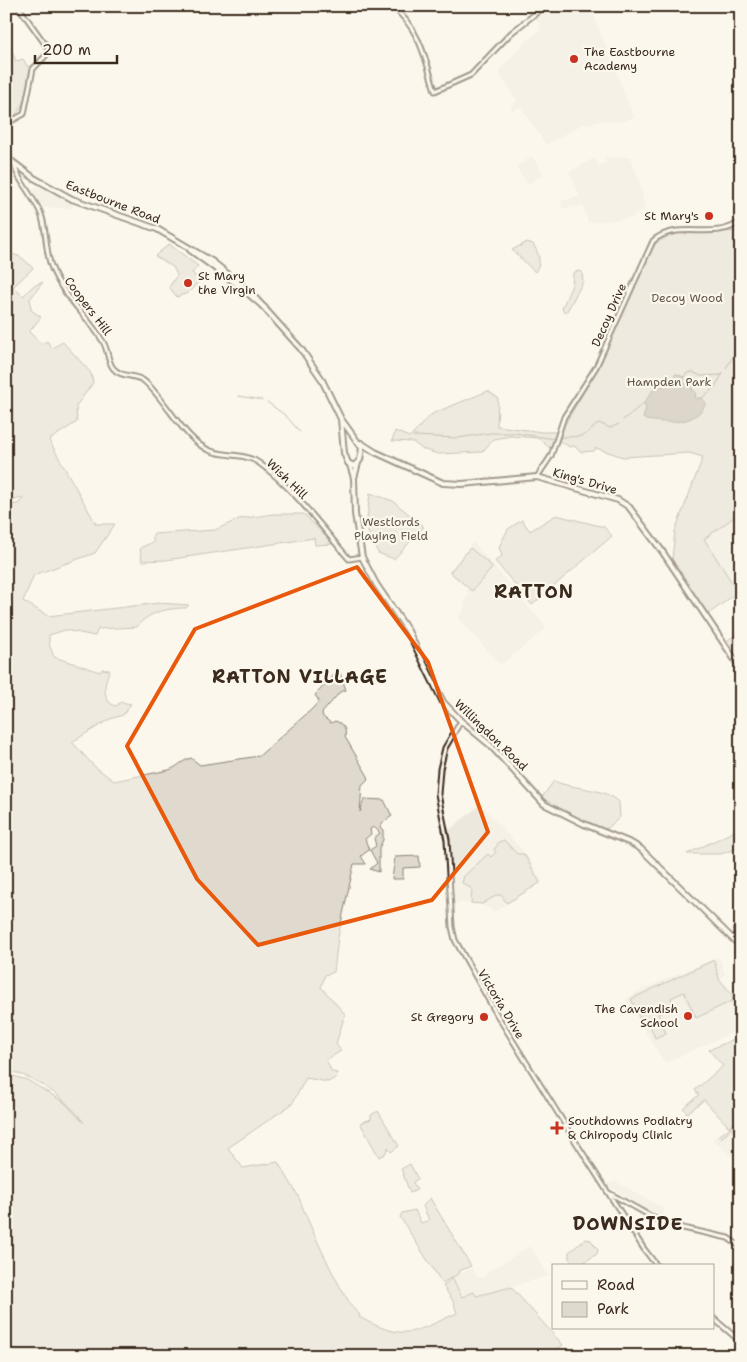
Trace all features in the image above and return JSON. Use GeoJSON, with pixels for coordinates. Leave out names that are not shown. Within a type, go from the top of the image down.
{"type":"FeatureCollection","features":[{"type":"Feature","properties":{"kind":"main road","name":"Eastbourne Road"},"geometry":{"type":"LineString","coordinates":[[6,157],[53,190],[90,206],[158,229],[213,262],[250,291],[266,309]]}},
{"type":"Feature","properties":{"kind":"main road","name":"Eastbourne Road"},"geometry":{"type":"LineString","coordinates":[[188,248],[238,285],[266,309]]}},
{"type":"Feature","properties":{"kind":"main road"},"geometry":{"type":"LineString","coordinates":[[266,309],[311,364],[340,419],[353,435]]}},
{"type":"Feature","properties":{"kind":"main road"},"geometry":{"type":"LineString","coordinates":[[340,419],[344,440]]}},
{"type":"Feature","properties":{"kind":"main road"},"geometry":{"type":"LineString","coordinates":[[344,440],[347,434],[353,435]]}},
{"type":"Feature","properties":{"kind":"main road","name":"King's Drive"},"geometry":{"type":"LineString","coordinates":[[353,435],[375,452],[443,483],[462,484],[536,477],[612,496],[629,508],[665,555],[741,669]]}},
{"type":"Feature","properties":{"kind":"main road","name":"Willingdon Road"},"geometry":{"type":"LineString","coordinates":[[344,440],[344,456],[350,465],[354,478],[356,529],[362,557],[376,584],[408,631],[443,702],[461,721],[490,745],[544,804],[584,824],[632,843],[641,849],[741,947]]}},
{"type":"Feature","properties":{"kind":"main road"},"geometry":{"type":"LineString","coordinates":[[361,443],[361,457]]}},
{"type":"Feature","properties":{"kind":"main road"},"geometry":{"type":"LineString","coordinates":[[361,457],[366,453],[375,452]]}},
{"type":"Feature","properties":{"kind":"main road","name":"Willingdon Road"},"geometry":{"type":"LineString","coordinates":[[354,478],[361,457]]}},
{"type":"Feature","properties":{"kind":"main road"},"geometry":{"type":"LineString","coordinates":[[350,465],[354,466],[358,463]]}},
{"type":"Feature","properties":{"kind":"street"},"geometry":{"type":"LineString","coordinates":[[6,124],[24,114],[33,69],[50,51],[18,6]]}},
{"type":"Feature","properties":{"kind":"street"},"geometry":{"type":"LineString","coordinates":[[391,6],[398,11],[415,32],[422,46],[435,91],[471,75],[511,33],[545,6]]}},
{"type":"Feature","properties":{"kind":"street","name":"Coopers Hill"},"geometry":{"type":"LineString","coordinates":[[16,165],[16,173],[30,192],[40,212],[44,224],[48,258],[56,278],[70,301],[101,338],[113,368],[119,374]]}},
{"type":"Feature","properties":{"kind":"street","name":"Decoy Drive"},"geometry":{"type":"LineString","coordinates":[[536,477],[551,456],[564,418],[596,367],[653,241],[668,232],[730,228],[741,221]]}},
{"type":"Feature","properties":{"kind":"street","name":"Wish Hill"},"geometry":{"type":"LineString","coordinates":[[119,374],[142,380],[194,440],[210,451],[251,459],[259,463],[294,496],[350,559],[362,557]]}},
{"type":"Feature","properties":{"kind":"street","name":"Victoria Drive"},"geometry":{"type":"LineString","coordinates":[[461,721],[445,748],[440,769],[438,794],[447,840],[452,927],[455,940],[499,1018],[644,1249],[655,1264]]}},
{"type":"Feature","properties":{"kind":"street"},"geometry":{"type":"LineString","coordinates":[[609,1193],[665,1224],[728,1238],[741,1247]]}},
{"type":"Feature","properties":{"kind":"street"},"geometry":{"type":"LineString","coordinates":[[714,1319],[741,1342]]}},
{"type":"Feature","properties":{"kind":"highlighted area"},"geometry":{"type":"Polygon","coordinates":[[[357,567],[428,662],[488,832],[432,900],[258,945],[197,879],[127,746],[195,629],[357,567]]]}},
{"type":"Feature","properties":{"kind":"shaded area","name":"The Eastbourne Academy"},"geometry":{"type":"Polygon","coordinates":[[[548,6],[590,6],[634,117],[620,122],[604,121],[581,125],[546,145],[521,107],[523,105],[513,111],[510,107],[517,101],[498,71],[527,40],[541,29],[534,15],[548,6]]]}},
{"type":"Feature","properties":{"kind":"shaded area"},"geometry":{"type":"Polygon","coordinates":[[[532,156],[544,174],[528,185],[516,167],[532,156]]]}},
{"type":"Feature","properties":{"kind":"shaded area"},"geometry":{"type":"Polygon","coordinates":[[[603,157],[630,157],[639,180],[645,209],[632,218],[588,223],[583,205],[563,209],[561,201],[580,196],[569,172],[594,158],[599,166],[606,162],[603,157]]]}},
{"type":"Feature","properties":{"kind":"shaded area"},"geometry":{"type":"Polygon","coordinates":[[[38,186],[73,204],[72,209],[42,207],[32,190],[38,186]]]}},
{"type":"Feature","properties":{"kind":"shaded area"},"geometry":{"type":"Polygon","coordinates":[[[676,374],[684,377],[684,383],[693,387],[692,390],[696,392],[695,398],[702,398],[706,403],[701,410],[695,416],[680,421],[663,422],[643,418],[646,408],[644,403],[653,390],[661,387],[676,374]]]}},
{"type":"Feature","properties":{"kind":"shaded area"},"geometry":{"type":"Polygon","coordinates":[[[737,515],[741,520],[741,596],[703,539],[737,515]]]}},
{"type":"Feature","properties":{"kind":"shaded area"},"geometry":{"type":"Polygon","coordinates":[[[473,542],[547,628],[501,665],[457,618],[462,613],[465,605],[463,602],[470,594],[466,591],[468,589],[448,572],[473,542]]]}},
{"type":"Feature","properties":{"kind":"shaded area"},"geometry":{"type":"Polygon","coordinates":[[[481,804],[529,858],[543,882],[494,912],[481,904],[454,903],[451,844],[448,831],[481,804]]]}},
{"type":"Feature","properties":{"kind":"shaded area","name":"The Cavendish School"},"geometry":{"type":"Polygon","coordinates":[[[719,956],[725,974],[721,978],[741,1002],[741,1029],[665,1063],[625,1000],[639,991],[719,956]]]}},
{"type":"Feature","properties":{"kind":"shaded area"},"geometry":{"type":"Polygon","coordinates":[[[741,1119],[741,1153],[735,1160],[712,1139],[741,1119]]]}},
{"type":"Feature","properties":{"kind":"shaded area"},"geometry":{"type":"Polygon","coordinates":[[[615,1181],[665,1209],[661,1218],[608,1186],[608,1184],[615,1181]]]}},
{"type":"Feature","properties":{"kind":"shaded area"},"geometry":{"type":"Polygon","coordinates":[[[530,1246],[549,1276],[476,1296],[462,1297],[452,1278],[472,1268],[478,1278],[484,1277],[486,1273],[530,1246]]]}},
{"type":"Feature","properties":{"kind":"green space"},"geometry":{"type":"Polygon","coordinates":[[[11,49],[16,61],[23,59],[28,67],[32,65],[25,97],[19,111],[6,121],[6,52],[11,49]]]}},
{"type":"Feature","properties":{"kind":"green space","name":"Hampden Park"},"geometry":{"type":"Polygon","coordinates":[[[704,231],[741,231],[741,520],[737,515],[704,539],[738,592],[707,615],[672,559],[675,531],[703,457],[689,453],[623,457],[596,448],[594,451],[581,452],[574,446],[570,447],[559,441],[565,424],[598,368],[649,252],[666,237],[678,234],[704,231]]]}},
{"type":"Feature","properties":{"kind":"green space"},"geometry":{"type":"Polygon","coordinates":[[[527,242],[533,244],[538,254],[539,262],[535,272],[512,250],[527,242]]]}},
{"type":"Feature","properties":{"kind":"green space"},"geometry":{"type":"Polygon","coordinates":[[[169,244],[198,266],[192,273],[200,280],[188,293],[177,297],[169,287],[177,275],[173,267],[155,256],[169,244]]]}},
{"type":"Feature","properties":{"kind":"green space"},"geometry":{"type":"Polygon","coordinates":[[[6,252],[21,257],[33,268],[13,287],[23,296],[33,286],[43,282],[30,299],[31,310],[41,317],[29,332],[42,344],[47,341],[52,348],[63,342],[91,373],[93,383],[76,406],[77,422],[49,440],[96,524],[115,524],[95,553],[34,575],[23,601],[48,616],[159,603],[189,605],[186,608],[166,610],[152,614],[137,627],[98,629],[95,636],[65,630],[49,635],[49,644],[54,657],[100,672],[102,669],[110,670],[105,685],[108,700],[116,706],[121,702],[131,704],[123,715],[110,719],[72,742],[94,766],[114,781],[169,770],[191,758],[200,765],[259,756],[312,709],[319,701],[315,695],[339,670],[346,690],[340,692],[322,713],[323,717],[331,723],[335,721],[344,727],[345,737],[369,778],[362,785],[360,812],[364,799],[384,800],[392,816],[382,823],[380,827],[383,830],[383,840],[379,848],[379,872],[370,869],[377,863],[370,850],[376,846],[374,838],[380,833],[374,827],[370,829],[371,834],[365,839],[369,850],[361,856],[366,864],[354,864],[338,937],[334,972],[325,975],[321,987],[345,1014],[336,1044],[341,1051],[326,1060],[332,1072],[337,1073],[336,1078],[328,1082],[306,1078],[292,1104],[228,1148],[243,1168],[278,1162],[296,1193],[337,1281],[353,1308],[360,1315],[359,1317],[388,1330],[409,1332],[419,1330],[457,1313],[453,1301],[443,1286],[452,1278],[462,1297],[474,1292],[476,1296],[511,1287],[563,1345],[547,1356],[6,1356],[6,1074],[27,1080],[64,1102],[84,1123],[69,1105],[40,1083],[6,1070],[6,505],[18,504],[24,497],[6,503],[6,252]]]}},
{"type":"Feature","properties":{"kind":"green space"},"geometry":{"type":"Polygon","coordinates":[[[577,271],[582,272],[583,282],[567,311],[564,312],[562,308],[572,285],[573,273],[577,271]]]}},
{"type":"Feature","properties":{"kind":"green space"},"geometry":{"type":"Polygon","coordinates":[[[488,391],[498,398],[497,426],[557,432],[550,448],[538,438],[511,436],[494,439],[482,452],[438,454],[422,449],[413,442],[392,441],[395,431],[409,437],[434,413],[488,391]]]}},
{"type":"Feature","properties":{"kind":"green space","name":"Westlords Playing Field"},"geometry":{"type":"Polygon","coordinates":[[[370,493],[393,501],[424,527],[394,559],[378,553],[366,528],[370,493]]]}},
{"type":"Feature","properties":{"kind":"green space"},"geometry":{"type":"Polygon","coordinates":[[[273,514],[304,514],[333,544],[315,545],[314,538],[166,560],[142,561],[140,548],[153,542],[153,534],[215,530],[239,519],[273,514]]]}},
{"type":"Feature","properties":{"kind":"green space"},"geometry":{"type":"Polygon","coordinates":[[[556,515],[604,527],[612,536],[532,605],[495,561],[502,556],[499,547],[508,529],[522,520],[530,531],[556,515]]]}},
{"type":"Feature","properties":{"kind":"green space"},"geometry":{"type":"Polygon","coordinates":[[[470,548],[493,567],[472,591],[450,572],[470,548]]]}},
{"type":"Feature","properties":{"kind":"green space"},"geometry":{"type":"Polygon","coordinates":[[[741,631],[741,664],[725,642],[741,631]]]}},
{"type":"Feature","properties":{"kind":"green space"},"geometry":{"type":"Polygon","coordinates":[[[554,781],[597,791],[613,797],[619,802],[620,817],[608,828],[604,829],[556,808],[542,797],[554,781]]]}},
{"type":"Feature","properties":{"kind":"green space"},"geometry":{"type":"Polygon","coordinates":[[[741,828],[741,847],[721,854],[687,854],[741,828]]]}},
{"type":"Feature","properties":{"kind":"green space"},"geometry":{"type":"Polygon","coordinates":[[[504,840],[517,854],[524,854],[540,883],[507,903],[501,895],[497,895],[482,904],[471,903],[472,889],[462,883],[464,876],[488,854],[491,857],[496,852],[494,849],[498,845],[497,843],[504,840]]]}},
{"type":"Feature","properties":{"kind":"green space"},"geometry":{"type":"Polygon","coordinates":[[[419,856],[420,867],[403,868],[403,879],[392,879],[395,857],[419,856]]]}},
{"type":"Feature","properties":{"kind":"green space"},"geometry":{"type":"Polygon","coordinates":[[[714,960],[719,979],[733,996],[732,1001],[696,1018],[684,992],[671,998],[674,1007],[658,1014],[666,1033],[655,1038],[647,1019],[641,1021],[631,999],[714,960]]]}},
{"type":"Feature","properties":{"kind":"green space"},"geometry":{"type":"Polygon","coordinates":[[[741,1036],[741,1130],[736,1126],[721,1138],[719,1136],[736,1123],[729,1127],[704,1100],[687,1113],[683,1108],[699,1095],[695,1090],[723,1066],[709,1050],[741,1036]]]}},
{"type":"Feature","properties":{"kind":"green space"},"geometry":{"type":"Polygon","coordinates":[[[378,1111],[399,1146],[391,1152],[388,1148],[385,1154],[379,1157],[360,1123],[371,1119],[371,1115],[378,1111]]]}},
{"type":"Feature","properties":{"kind":"green space"},"geometry":{"type":"Polygon","coordinates":[[[410,1164],[418,1179],[413,1182],[417,1190],[410,1193],[401,1169],[410,1164]]]}},
{"type":"Feature","properties":{"kind":"green space"},"geometry":{"type":"Polygon","coordinates":[[[430,1198],[471,1266],[459,1271],[460,1273],[442,1283],[400,1217],[402,1213],[415,1210],[421,1223],[429,1220],[423,1206],[430,1198]]]}},
{"type":"Feature","properties":{"kind":"green space"},"geometry":{"type":"Polygon","coordinates":[[[586,1239],[591,1240],[598,1250],[597,1254],[582,1264],[573,1263],[570,1260],[569,1252],[586,1239]]]}},
{"type":"Feature","properties":{"kind":"waterway"},"geometry":{"type":"LineString","coordinates":[[726,368],[741,344]]}},
{"type":"Feature","properties":{"kind":"waterway"},"geometry":{"type":"LineString","coordinates":[[684,377],[687,373],[693,372],[700,376],[722,375]]}},
{"type":"Feature","properties":{"kind":"waterway"},"geometry":{"type":"LineString","coordinates":[[702,398],[715,387],[723,373]]}},
{"type":"Feature","properties":{"kind":"waterway"},"geometry":{"type":"LineString","coordinates":[[238,396],[262,400]]}},
{"type":"Feature","properties":{"kind":"waterway"},"geometry":{"type":"LineString","coordinates":[[267,402],[286,416],[300,432]]}},
{"type":"Feature","properties":{"kind":"waterway"},"geometry":{"type":"LineString","coordinates":[[623,420],[644,403]]}},
{"type":"Feature","properties":{"kind":"waterway"},"geometry":{"type":"LineString","coordinates":[[560,438],[583,435],[599,423],[610,428],[619,424]]}},
{"type":"Feature","properties":{"kind":"waterway"},"geometry":{"type":"LineString","coordinates":[[413,436],[458,438],[490,433],[514,433],[555,439]]}},
{"type":"Feature","properties":{"kind":"place","name":"The Eastbourne Academy"},"geometry":{"type":"Point","coordinates":[574,59]}},
{"type":"Feature","properties":{"kind":"place","name":"St Mary's"},"geometry":{"type":"Point","coordinates":[709,216]}},
{"type":"Feature","properties":{"kind":"place","name":"St Mary the Virgin"},"geometry":{"type":"Point","coordinates":[188,283]}},
{"type":"Feature","properties":{"kind":"place","name":"The Cavendish School"},"geometry":{"type":"Point","coordinates":[688,1016]}},
{"type":"Feature","properties":{"kind":"place","name":"St Gregory"},"geometry":{"type":"Point","coordinates":[484,1017]}},
{"type":"Feature","properties":{"kind":"place","name":"Southdowns Podiatry & Chiropody Clinic"},"geometry":{"type":"Point","coordinates":[557,1128]}},
{"type":"Feature","properties":{"kind":"district","name":"RATTON"},"geometry":{"type":"Point","coordinates":[534,592]}},
{"type":"Feature","properties":{"kind":"district","name":"RATTON VILLAGE"},"geometry":{"type":"Point","coordinates":[300,677]}},
{"type":"Feature","properties":{"kind":"district","name":"DOWNSIDE"},"geometry":{"type":"Point","coordinates":[628,1224]}},
{"type":"Feature","properties":{"kind":"park label","name":"Decoy Wood"},"geometry":{"type":"Point","coordinates":[687,298]}}]}
